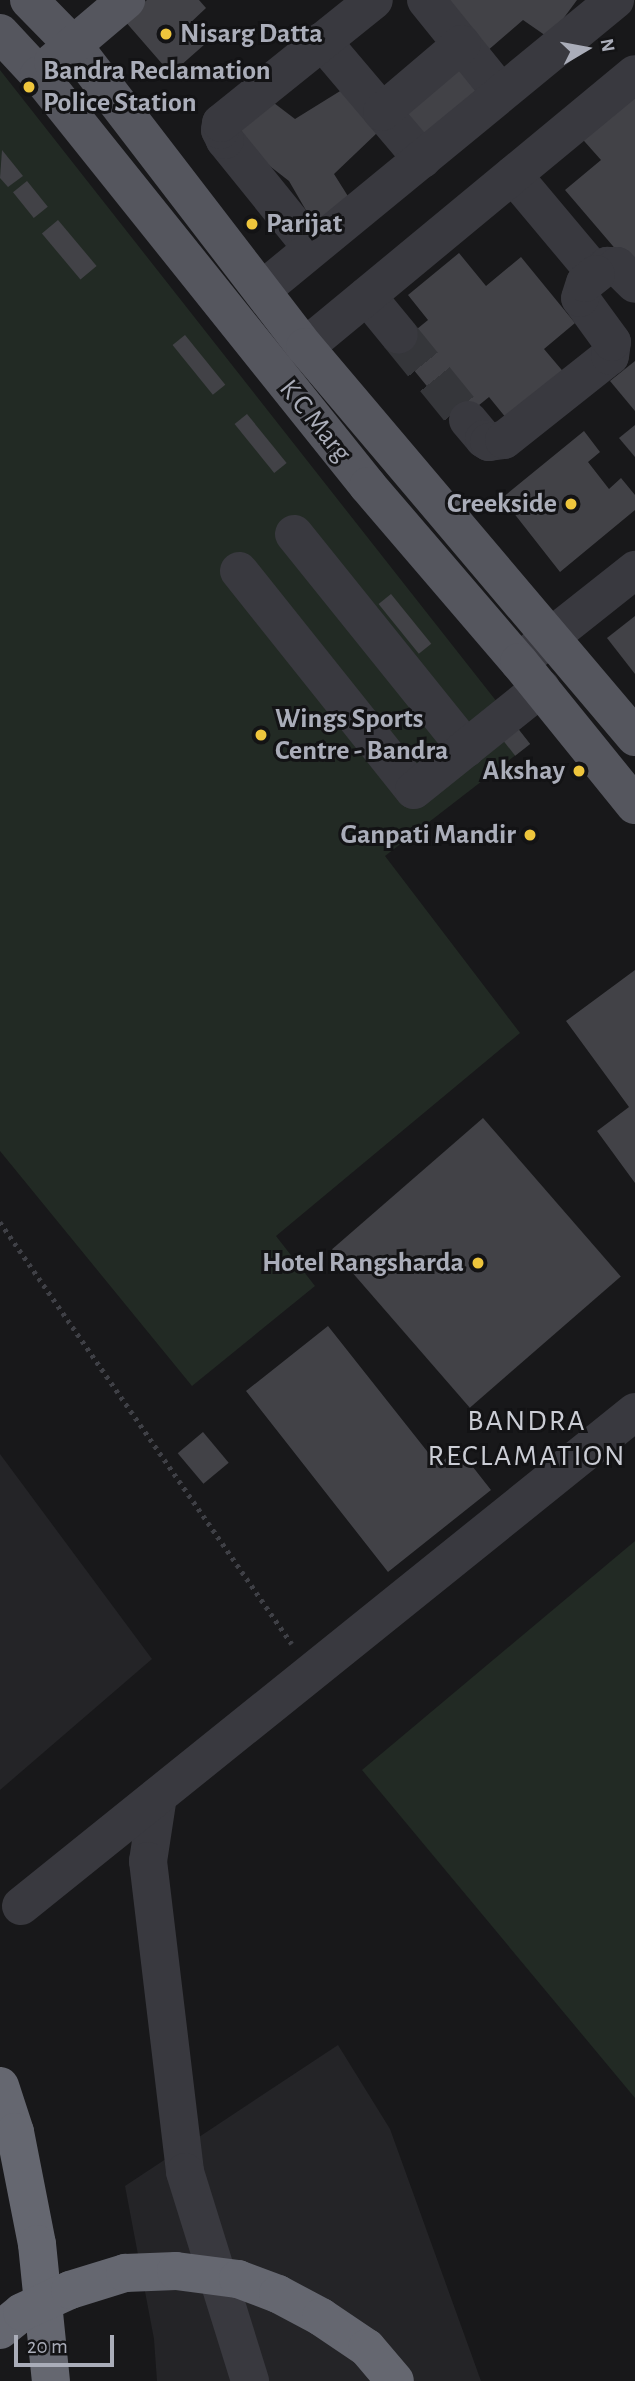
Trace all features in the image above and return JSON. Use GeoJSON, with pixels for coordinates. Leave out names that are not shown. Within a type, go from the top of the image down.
{"type":"FeatureCollection","features":[{"type":"Feature","properties":{"kind":"highway"},"geometry":{"type":"LineString","coordinates":[[0,2086],[15,2132],[37,2244],[51,2381]]}},
{"type":"Feature","properties":{"kind":"highway"},"geometry":{"type":"LineString","coordinates":[[0,2330],[22,2312],[70,2290],[125,2273],[176,2271],[238,2279],[278,2294],[321,2316],[367,2348],[395,2381]]}},
{"type":"Feature","properties":{"kind":"main road"},"geometry":{"type":"LineString","coordinates":[[6,40],[45,5]]}},
{"type":"Feature","properties":{"kind":"main road","name":"K C Marg"},"geometry":{"type":"LineString","coordinates":[[45,5],[305,347],[553,636],[635,737]]}},
{"type":"Feature","properties":{"kind":"main road"},"geometry":{"type":"LineString","coordinates":[[39,75],[73,45],[106,6]]}},
{"type":"Feature","properties":{"kind":"main road","name":"K C Marg"},"geometry":{"type":"LineString","coordinates":[[6,40],[39,75],[368,486],[530,675],[635,805]]}},
{"type":"Feature","properties":{"kind":"main road"},"geometry":{"type":"LineString","coordinates":[[130,190],[163,162]]}},
{"type":"Feature","properties":{"kind":"main road"},"geometry":{"type":"LineString","coordinates":[[223,306],[258,286]]}},
{"type":"Feature","properties":{"kind":"street"},"geometry":{"type":"LineString","coordinates":[[312,248],[220,130],[225,117],[374,0]]}},
{"type":"Feature","properties":{"kind":"street"},"geometry":{"type":"LineString","coordinates":[[426,0],[501,93]]}},
{"type":"Feature","properties":{"kind":"street"},"geometry":{"type":"LineString","coordinates":[[258,286],[312,248],[615,0]]}},
{"type":"Feature","properties":{"kind":"street"},"geometry":{"type":"LineString","coordinates":[[322,41],[422,159]]}},
{"type":"Feature","properties":{"kind":"street"},"geometry":{"type":"LineString","coordinates":[[382,112],[462,44]]}},
{"type":"Feature","properties":{"kind":"street"},"geometry":{"type":"LineString","coordinates":[[305,347],[635,74]]}},
{"type":"Feature","properties":{"kind":"street"},"geometry":{"type":"LineString","coordinates":[[513,175],[596,274]]}},
{"type":"Feature","properties":{"kind":"street"},"geometry":{"type":"LineString","coordinates":[[468,420],[489,442],[504,440],[610,356],[612,342],[580,298],[585,284],[607,265],[617,266],[635,284]]}},
{"type":"Feature","properties":{"kind":"street"},"geometry":{"type":"LineString","coordinates":[[367,296],[399,335]]}},
{"type":"Feature","properties":{"kind":"street"},"geometry":{"type":"LineString","coordinates":[[294,534],[466,748]]}},
{"type":"Feature","properties":{"kind":"street"},"geometry":{"type":"LineString","coordinates":[[239,571],[414,790],[466,748],[530,675],[553,636],[635,570]]}},
{"type":"Feature","properties":{"kind":"street"},"geometry":{"type":"LineString","coordinates":[[21,1906],[311,1672],[629,1429]]}},
{"type":"Feature","properties":{"kind":"street"},"geometry":{"type":"LineString","coordinates":[[158,1796],[148,1861],[185,2172],[250,2381]]}},
{"type":"Feature","properties":{"kind":"path"},"geometry":{"type":"LineString","coordinates":[[0,1222],[311,1672]]}},
{"type":"Feature","properties":{"kind":"shaded area","name":"Wings Sports Centre - Bandra"},"geometry":{"type":"Polygon","coordinates":[[[0,70],[530,744],[385,856],[520,1033],[276,1236],[315,1286],[192,1386],[0,1151],[0,70]]]}},
{"type":"Feature","properties":{"kind":"shaded area"},"geometry":{"type":"Polygon","coordinates":[[[0,1454],[152,1659],[0,1790],[0,1454]]]}},
{"type":"Feature","properties":{"kind":"shaded area"},"geometry":{"type":"Polygon","coordinates":[[[635,1541],[635,2098],[362,1770],[635,1541]]]}},
{"type":"Feature","properties":{"kind":"shaded area"},"geometry":{"type":"Polygon","coordinates":[[[338,2045],[390,2129],[481,2381],[157,2381],[154,2339],[125,2186],[338,2045]]]}},
{"type":"Feature","properties":{"kind":"building","name":"Nisarg Datta"},"geometry":{"type":"Polygon","coordinates":[[[147,0],[199,0],[206,8],[188,25],[205,44],[171,74],[124,20],[147,0]]]}},
{"type":"Feature","properties":{"kind":"building"},"geometry":{"type":"Polygon","coordinates":[[[431,0],[577,0],[549,38],[523,20],[479,58],[431,0]]]}},
{"type":"Feature","properties":{"kind":"building"},"geometry":{"type":"Polygon","coordinates":[[[459,55],[491,92],[426,148],[394,111],[459,55]]]}},
{"type":"Feature","properties":{"kind":"building"},"geometry":{"type":"Polygon","coordinates":[[[345,88],[378,132],[334,174],[351,201],[318,231],[289,181],[230,135],[274,103],[295,119],[345,88]]]}},
{"type":"Feature","properties":{"kind":"building"},"geometry":{"type":"Polygon","coordinates":[[[635,96],[635,261],[630,266],[565,190],[601,160],[577,133],[635,96]]]}},
{"type":"Feature","properties":{"kind":"building"},"geometry":{"type":"Polygon","coordinates":[[[2,150],[23,176],[8,187],[0,178],[2,150]]]}},
{"type":"Feature","properties":{"kind":"building"},"geometry":{"type":"Polygon","coordinates":[[[27,181],[48,207],[34,218],[13,192],[27,181]]]}},
{"type":"Feature","properties":{"kind":"building"},"geometry":{"type":"Polygon","coordinates":[[[58,220],[97,266],[80,279],[42,233],[58,220]]]}},
{"type":"Feature","properties":{"kind":"building"},"geometry":{"type":"Polygon","coordinates":[[[459,253],[486,286],[521,257],[575,323],[544,349],[572,382],[515,429],[489,397],[457,423],[395,347],[428,320],[408,295],[459,253]]]}},
{"type":"Feature","properties":{"kind":"building"},"geometry":{"type":"Polygon","coordinates":[[[185,335],[225,385],[213,395],[173,345],[185,335]]]}},
{"type":"Feature","properties":{"kind":"building"},"geometry":{"type":"Polygon","coordinates":[[[635,361],[635,411],[610,381],[635,361]]]}},
{"type":"Feature","properties":{"kind":"building"},"geometry":{"type":"Polygon","coordinates":[[[247,414],[287,463],[274,473],[235,424],[247,414]]]}},
{"type":"Feature","properties":{"kind":"building"},"geometry":{"type":"Polygon","coordinates":[[[635,425],[635,457],[619,438],[635,425]]]}},
{"type":"Feature","properties":{"kind":"building","name":"Creekside"},"geometry":{"type":"Polygon","coordinates":[[[584,431],[600,452],[588,462],[609,489],[621,478],[635,495],[635,510],[560,572],[502,498],[584,431]]]}},
{"type":"Feature","properties":{"kind":"building"},"geometry":{"type":"Polygon","coordinates":[[[391,594],[431,644],[419,654],[379,604],[391,594]]]}},
{"type":"Feature","properties":{"kind":"building"},"geometry":{"type":"Polygon","coordinates":[[[635,616],[635,674],[607,638],[635,616]]]}},
{"type":"Feature","properties":{"kind":"building"},"geometry":{"type":"Polygon","coordinates":[[[516,726],[530,744],[515,756],[501,738],[516,726]]]}},
{"type":"Feature","properties":{"kind":"building"},"geometry":{"type":"Polygon","coordinates":[[[635,970],[635,1183],[597,1131],[629,1107],[566,1021],[635,970]]]}},
{"type":"Feature","properties":{"kind":"building","name":"Hotel Rangsharda"},"geometry":{"type":"Polygon","coordinates":[[[483,1118],[621,1276],[470,1408],[332,1249],[483,1118]]]}},
{"type":"Feature","properties":{"kind":"building"},"geometry":{"type":"Polygon","coordinates":[[[328,1326],[438,1465],[458,1448],[491,1490],[388,1572],[246,1391],[328,1326]]]}},
{"type":"Feature","properties":{"kind":"building"},"geometry":{"type":"Polygon","coordinates":[[[203,1432],[229,1463],[203,1484],[178,1453],[203,1432]]]}},
{"type":"Feature","properties":{"kind":"tunnel"},"geometry":{"type":"LineString","coordinates":[[399,335],[468,420]]}},
{"type":"Feature","properties":{"kind":"place","name":"Nisarg Datta"},"geometry":{"type":"Point","coordinates":[166,34]}},
{"type":"Feature","properties":{"kind":"place","name":"Bandra Reclamation Police Station"},"geometry":{"type":"Point","coordinates":[29,87]}},
{"type":"Feature","properties":{"kind":"place","name":"Parijat"},"geometry":{"type":"Point","coordinates":[252,224]}},
{"type":"Feature","properties":{"kind":"place","name":"Creekside"},"geometry":{"type":"Point","coordinates":[571,504]}},
{"type":"Feature","properties":{"kind":"place","name":"Wings Sports Centre - Bandra"},"geometry":{"type":"Point","coordinates":[261,735]}},
{"type":"Feature","properties":{"kind":"place","name":"Akshay"},"geometry":{"type":"Point","coordinates":[579,771]}},
{"type":"Feature","properties":{"kind":"place","name":"Ganpati Mandir"},"geometry":{"type":"Point","coordinates":[530,835]}},
{"type":"Feature","properties":{"kind":"place","name":"Hotel Rangsharda"},"geometry":{"type":"Point","coordinates":[478,1263]}},
{"type":"Feature","properties":{"kind":"district","name":"BANDRA RECLAMATION"},"geometry":{"type":"Point","coordinates":[527,1438]}}]}
